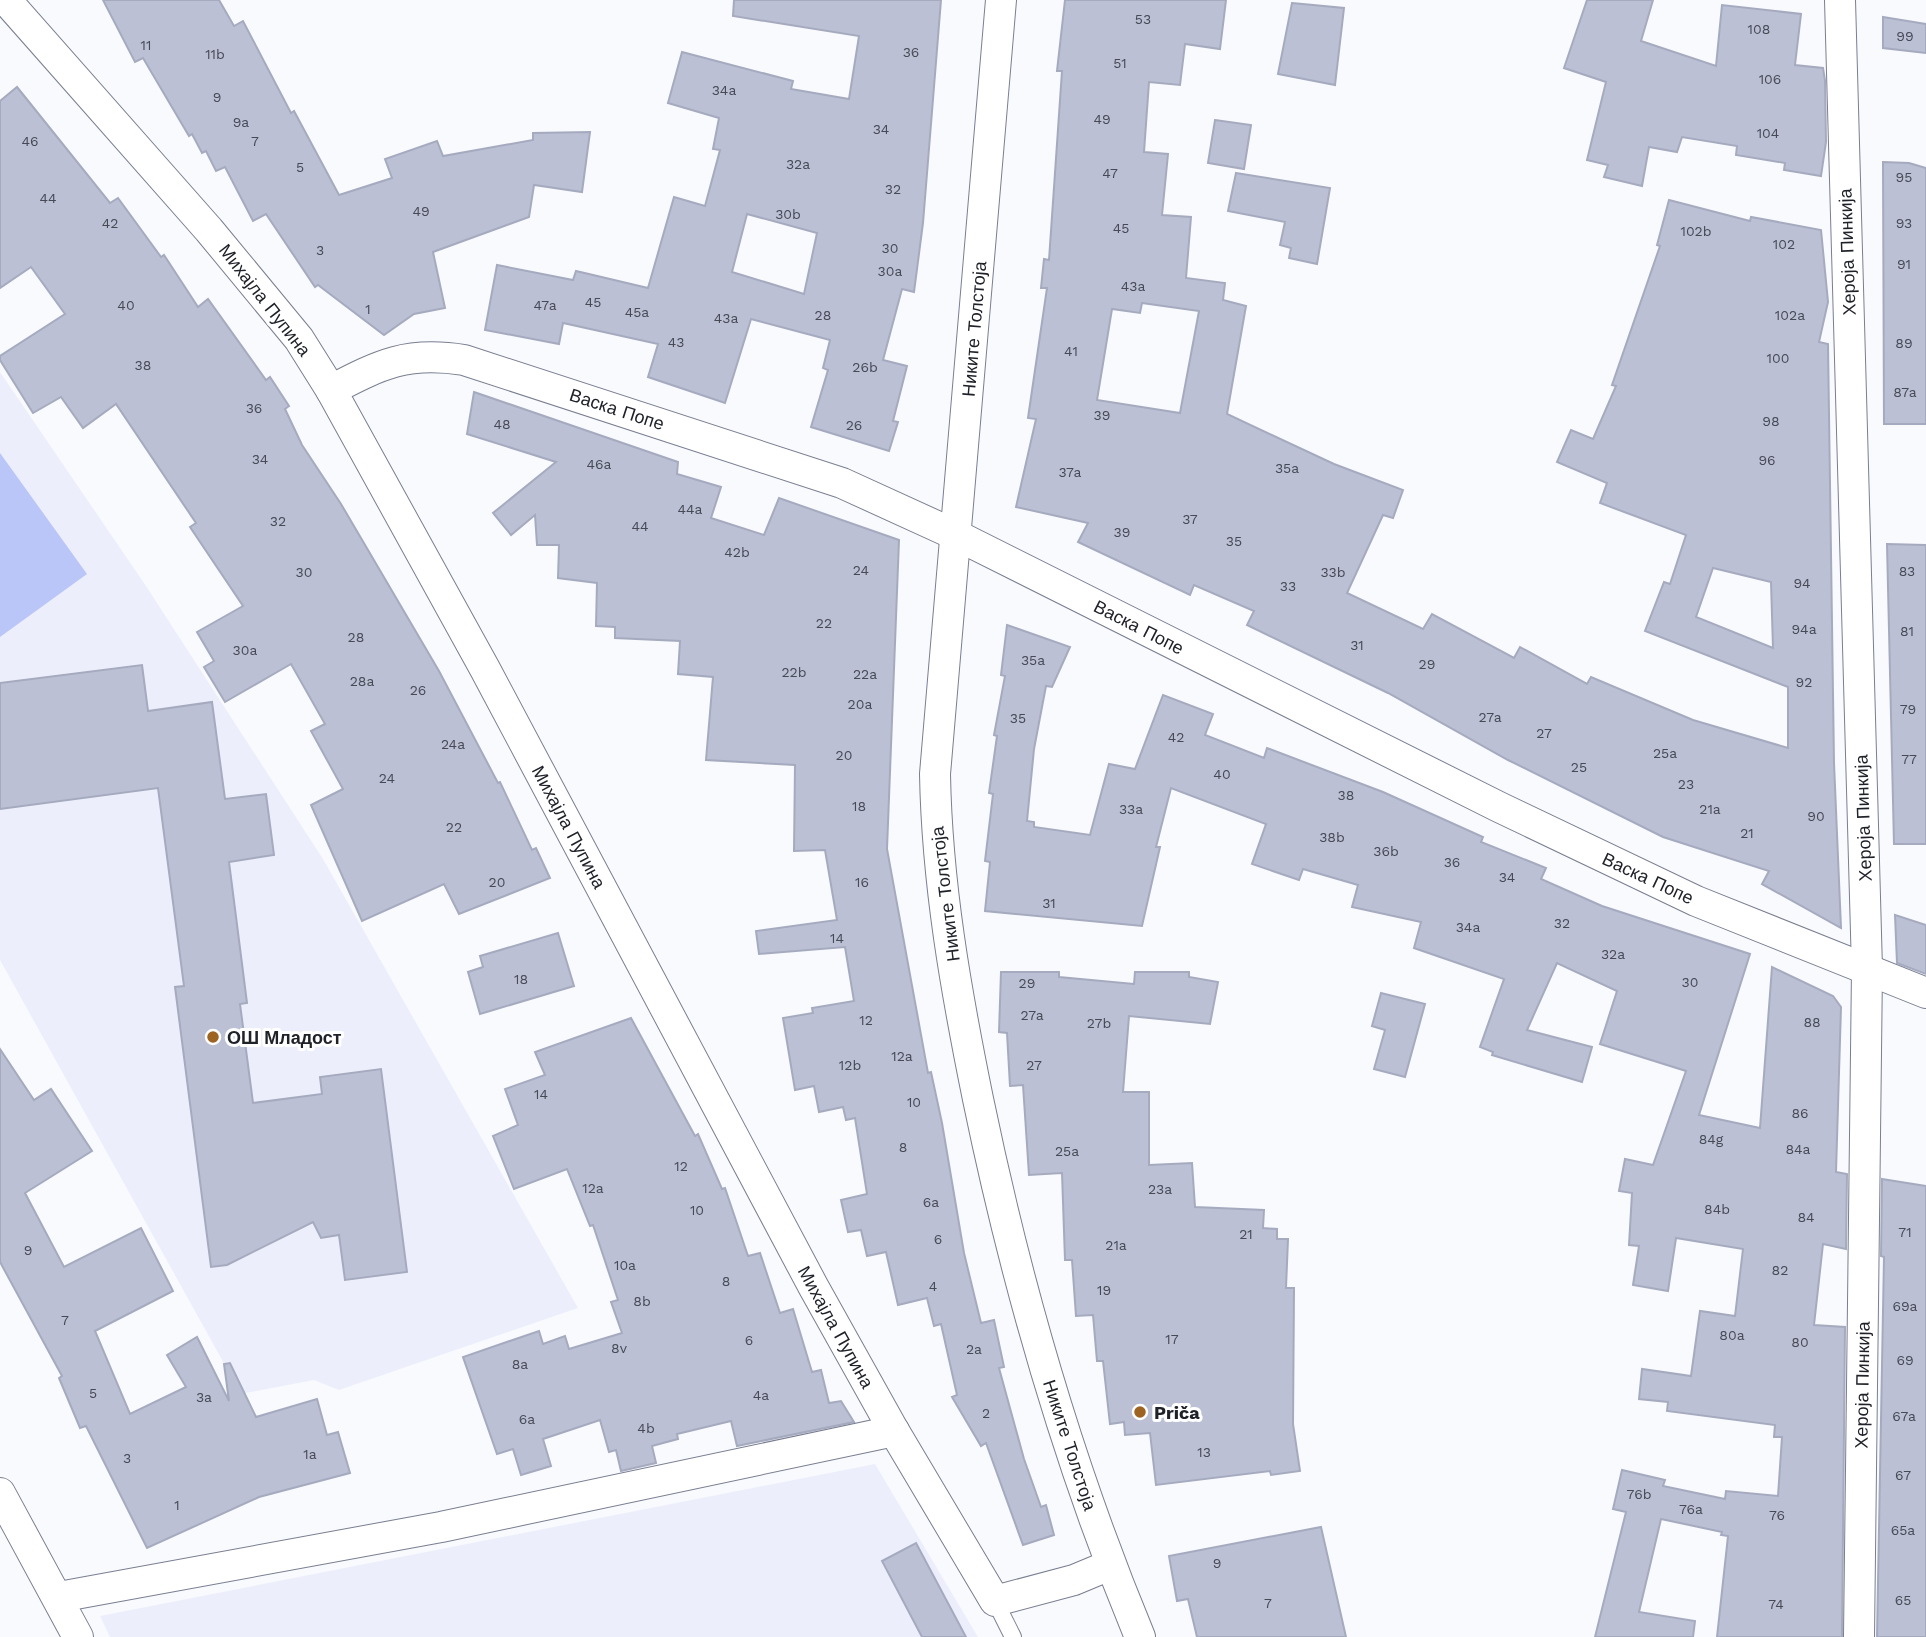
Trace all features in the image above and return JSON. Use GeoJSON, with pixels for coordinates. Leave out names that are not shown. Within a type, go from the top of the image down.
{"type":"FeatureCollection","features":[{"type":"Feature","properties":{"kind":"street","name":"Никите Толстоја"},"geometry":{"type":"LineString","coordinates":[[1001,0],[935,774],[936,847],[944,916],[989,1152],[1037,1347],[1110,1565],[1140,1637]]}},
{"type":"Feature","properties":{"kind":"street","name":"Хероја Пинкија"},"geometry":{"type":"LineString","coordinates":[[1840,0],[1867,969],[1860,1637]]}},
{"type":"Feature","properties":{"kind":"street","name":"Михајла Пупина"},"geometry":{"type":"LineString","coordinates":[[8,13],[209,230],[299,339],[331,390],[485,669],[894,1432],[995,1601]]}},
{"type":"Feature","properties":{"kind":"street","name":"Васка Попе"},"geometry":{"type":"LineString","coordinates":[[331,390],[383,363],[408,357],[433,355],[464,360],[842,483],[956,535],[1672,890],[1926,993]]}},
{"type":"Feature","properties":{"kind":"street"},"geometry":{"type":"LineString","coordinates":[[59,1597],[441,1527],[894,1432]]}},
{"type":"Feature","properties":{"kind":"street"},"geometry":{"type":"LineString","coordinates":[[0,1493],[59,1597],[78,1637]]}},
{"type":"Feature","properties":{"kind":"street"},"geometry":{"type":"LineString","coordinates":[[995,1601],[1074,1580],[1110,1565]]}},
{"type":"Feature","properties":{"kind":"lane"},"geometry":{"type":"LineString","coordinates":[[995,1601],[1013,1637]]}},
{"type":"Feature","properties":{"kind":"shaded area"},"geometry":{"type":"Polygon","coordinates":[[[0,372],[146,586],[323,859],[578,1308],[339,1390],[314,1380],[241,1394],[0,960],[0,372]]]}},
{"type":"Feature","properties":{"kind":"shaded area"},"geometry":{"type":"Polygon","coordinates":[[[0,453],[87,574],[0,637],[0,453]]]}},
{"type":"Feature","properties":{"kind":"shaded area"},"geometry":{"type":"Polygon","coordinates":[[[875,1464],[978,1637],[110,1637],[100,1616],[875,1464]]]}},
{"type":"Feature","properties":{"kind":"building"},"geometry":{"type":"Polygon","coordinates":[[[103,0],[219,0],[234,26],[243,21],[291,113],[294,111],[339,195],[392,178],[385,159],[437,141],[443,156],[533,140],[533,133],[590,132],[582,192],[534,185],[529,217],[433,252],[445,308],[414,314],[384,335],[318,285],[315,287],[266,214],[253,221],[225,167],[216,171],[206,151],[202,153],[192,134],[189,136],[143,58],[135,62],[103,0]]]}},
{"type":"Feature","properties":{"kind":"building"},"geometry":{"type":"Polygon","coordinates":[[[734,0],[941,0],[923,223],[914,292],[902,289],[883,360],[907,366],[893,421],[898,422],[889,451],[811,427],[828,370],[823,368],[830,340],[751,319],[725,403],[648,377],[658,344],[563,323],[559,344],[485,330],[497,265],[573,280],[576,271],[648,288],[674,197],[705,206],[720,150],[713,149],[719,118],[668,103],[682,52],[793,81],[791,89],[849,99],[859,36],[733,16],[734,0]],[[747,214],[732,272],[804,294],[817,233],[747,214]]]}},
{"type":"Feature","properties":{"kind":"building"},"geometry":{"type":"Polygon","coordinates":[[[1065,0],[1226,0],[1220,49],[1185,44],[1180,85],[1149,82],[1144,152],[1168,154],[1162,215],[1191,217],[1186,278],[1225,283],[1223,300],[1246,306],[1227,414],[1334,464],[1403,490],[1393,518],[1383,515],[1347,593],[1423,629],[1432,614],[1514,658],[1520,647],[1587,684],[1591,677],[1693,720],[1788,748],[1788,687],[1645,631],[1664,582],[1670,584],[1686,535],[1600,503],[1607,483],[1557,462],[1571,430],[1593,439],[1616,386],[1612,385],[1660,246],[1657,245],[1669,200],[1750,221],[1751,217],[1821,230],[1828,302],[1819,342],[1828,344],[1834,763],[1841,928],[1762,884],[1769,871],[1663,837],[1508,760],[1388,693],[1247,625],[1254,611],[1194,585],[1190,595],[1078,542],[1088,523],[1016,507],[1036,419],[1028,418],[1047,288],[1041,288],[1044,259],[1049,260],[1062,71],[1057,71],[1065,0]],[[1142,303],[1140,313],[1112,309],[1097,400],[1180,413],[1199,311],[1142,303]],[[1713,568],[1696,617],[1773,648],[1771,582],[1713,568]]]}},
{"type":"Feature","properties":{"kind":"building"},"geometry":{"type":"Polygon","coordinates":[[[1587,0],[1653,0],[1641,41],[1716,66],[1722,5],[1801,14],[1795,65],[1823,68],[1825,80],[1826,142],[1821,176],[1784,170],[1785,163],[1736,155],[1737,146],[1682,137],[1677,152],[1649,147],[1642,186],[1604,177],[1608,165],[1587,160],[1606,82],[1564,68],[1587,0]]]}},
{"type":"Feature","properties":{"kind":"building"},"geometry":{"type":"Polygon","coordinates":[[[1292,3],[1344,8],[1335,85],[1278,74],[1292,3]]]}},
{"type":"Feature","properties":{"kind":"building"},"geometry":{"type":"Polygon","coordinates":[[[1883,17],[1926,24],[1926,53],[1883,48],[1883,17]]]}},
{"type":"Feature","properties":{"kind":"building"},"geometry":{"type":"Polygon","coordinates":[[[17,87],[110,203],[118,198],[161,257],[164,255],[198,307],[208,299],[266,380],[270,377],[289,406],[285,409],[302,445],[341,504],[439,671],[498,783],[500,782],[532,850],[536,848],[550,878],[459,914],[444,884],[362,921],[311,805],[343,789],[311,731],[325,724],[291,664],[225,702],[204,667],[214,661],[197,632],[243,606],[190,527],[196,523],[116,404],[83,428],[61,397],[33,413],[0,360],[0,356],[65,314],[31,267],[0,288],[0,101],[17,87]]]}},
{"type":"Feature","properties":{"kind":"building"},"geometry":{"type":"Polygon","coordinates":[[[1215,120],[1251,125],[1244,169],[1208,163],[1215,120]]]}},
{"type":"Feature","properties":{"kind":"building"},"geometry":{"type":"Polygon","coordinates":[[[1883,162],[1909,163],[1926,168],[1926,424],[1884,424],[1883,162]]]}},
{"type":"Feature","properties":{"kind":"building"},"geometry":{"type":"Polygon","coordinates":[[[1236,173],[1330,188],[1317,264],[1289,258],[1291,248],[1280,245],[1285,222],[1228,211],[1236,173]]]}},
{"type":"Feature","properties":{"kind":"building"},"geometry":{"type":"Polygon","coordinates":[[[474,392],[678,462],[677,474],[721,487],[711,518],[764,535],[779,498],[899,540],[887,849],[928,1073],[931,1072],[942,1123],[964,1253],[981,1323],[994,1320],[1004,1367],[999,1368],[1024,1459],[1041,1507],[1046,1505],[1054,1535],[1023,1545],[986,1443],[981,1446],[952,1397],[957,1395],[941,1324],[934,1326],[927,1298],[898,1305],[886,1252],[867,1256],[861,1230],[848,1232],[841,1200],[867,1194],[855,1118],[846,1120],[843,1107],[819,1112],[814,1086],[795,1090],[783,1018],[813,1013],[812,1008],[854,1001],[845,947],[759,954],[756,931],[837,920],[825,850],[794,851],[795,765],[706,760],[713,677],[678,674],[680,641],[615,638],[615,627],[596,626],[597,583],[558,578],[559,545],[537,545],[535,515],[511,535],[493,513],[556,462],[467,434],[474,392]]]}},
{"type":"Feature","properties":{"kind":"building"},"geometry":{"type":"Polygon","coordinates":[[[1887,544],[1926,545],[1926,844],[1894,844],[1887,544]]]}},
{"type":"Feature","properties":{"kind":"building"},"geometry":{"type":"Polygon","coordinates":[[[1007,625],[1070,647],[1052,687],[1046,686],[1034,749],[1027,821],[1034,822],[1034,827],[1090,835],[1109,764],[1135,769],[1163,695],[1213,714],[1205,735],[1264,758],[1267,748],[1383,792],[1483,837],[1481,842],[1546,868],[1541,879],[1602,906],[1750,954],[1699,1115],[1760,1128],[1772,967],[1833,996],[1841,1007],[1836,1172],[1847,1174],[1846,1249],[1823,1244],[1814,1325],[1845,1327],[1842,1637],[1717,1637],[1728,1536],[1721,1535],[1722,1532],[1661,1519],[1639,1612],[1695,1621],[1693,1637],[1595,1637],[1626,1512],[1613,1509],[1622,1470],[1665,1480],[1663,1486],[1725,1499],[1726,1491],[1778,1496],[1782,1437],[1774,1437],[1775,1425],[1667,1411],[1668,1402],[1639,1399],[1642,1369],[1691,1376],[1700,1311],[1735,1316],[1743,1249],[1676,1238],[1668,1291],[1633,1285],[1639,1246],[1629,1245],[1632,1193],[1619,1191],[1625,1159],[1653,1165],[1686,1071],[1600,1044],[1617,991],[1557,963],[1527,1030],[1592,1047],[1582,1082],[1492,1055],[1493,1052],[1480,1047],[1504,979],[1414,948],[1421,922],[1352,907],[1358,885],[1303,869],[1299,880],[1252,864],[1266,824],[1171,788],[1156,847],[1160,847],[1142,926],[985,911],[990,862],[985,861],[993,794],[989,793],[997,736],[994,735],[1005,676],[1001,675],[1007,625]]]}},
{"type":"Feature","properties":{"kind":"building","name":"ОШ Младост"},"geometry":{"type":"Polygon","coordinates":[[[142,665],[148,711],[212,702],[225,799],[266,794],[274,855],[229,862],[247,1003],[240,1004],[253,1103],[322,1094],[320,1077],[381,1069],[407,1272],[345,1280],[339,1235],[321,1238],[313,1222],[227,1265],[211,1267],[175,987],[184,986],[158,788],[0,809],[0,683],[142,665]]]}},
{"type":"Feature","properties":{"kind":"building"},"geometry":{"type":"Polygon","coordinates":[[[1895,915],[1926,925],[1926,974],[1897,963],[1895,915]]]}},
{"type":"Feature","properties":{"kind":"building"},"geometry":{"type":"Polygon","coordinates":[[[558,933],[574,986],[480,1014],[468,972],[483,967],[480,956],[558,933]]]}},
{"type":"Feature","properties":{"kind":"building"},"geometry":{"type":"Polygon","coordinates":[[[1001,972],[1059,972],[1059,977],[1134,984],[1135,972],[1189,972],[1189,977],[1218,982],[1210,1024],[1129,1016],[1123,1092],[1149,1092],[1149,1165],[1192,1163],[1195,1207],[1264,1210],[1263,1228],[1277,1229],[1277,1239],[1288,1239],[1286,1288],[1294,1288],[1293,1424],[1300,1471],[1271,1475],[1270,1471],[1156,1485],[1150,1433],[1125,1435],[1124,1422],[1110,1424],[1103,1361],[1097,1361],[1093,1315],[1076,1316],[1072,1260],[1065,1260],[1062,1173],[1029,1175],[1023,1085],[1010,1086],[1007,1033],[999,1032],[1001,972]]]}},
{"type":"Feature","properties":{"kind":"building"},"geometry":{"type":"Polygon","coordinates":[[[1381,993],[1425,1004],[1405,1077],[1374,1069],[1385,1030],[1372,1026],[1381,993]]]}},
{"type":"Feature","properties":{"kind":"building"},"geometry":{"type":"Polygon","coordinates":[[[631,1018],[695,1136],[698,1134],[722,1189],[725,1188],[748,1256],[760,1253],[780,1313],[793,1309],[812,1372],[821,1370],[829,1403],[841,1401],[854,1422],[737,1446],[731,1421],[677,1434],[678,1439],[652,1446],[656,1463],[621,1471],[616,1450],[609,1452],[600,1420],[543,1439],[551,1466],[521,1475],[513,1449],[497,1454],[463,1357],[539,1331],[543,1344],[565,1336],[569,1349],[622,1333],[611,1302],[618,1300],[593,1225],[590,1226],[567,1169],[514,1189],[493,1136],[518,1125],[505,1089],[545,1075],[535,1052],[631,1018]]]}},
{"type":"Feature","properties":{"kind":"building"},"geometry":{"type":"Polygon","coordinates":[[[0,1049],[34,1100],[51,1089],[92,1151],[25,1193],[64,1267],[141,1228],[173,1291],[95,1331],[130,1414],[186,1387],[167,1355],[197,1337],[229,1401],[224,1364],[230,1363],[256,1417],[317,1399],[327,1435],[338,1432],[350,1473],[259,1497],[147,1548],[86,1426],[80,1428],[59,1378],[62,1376],[0,1262],[0,1049]]]}},
{"type":"Feature","properties":{"kind":"building"},"geometry":{"type":"Polygon","coordinates":[[[1882,1179],[1926,1186],[1926,1637],[1877,1637],[1884,1257],[1881,1256],[1882,1179]]]}},
{"type":"Feature","properties":{"kind":"building"},"geometry":{"type":"Polygon","coordinates":[[[1321,1527],[1346,1637],[1197,1637],[1188,1599],[1177,1601],[1169,1556],[1321,1527]]]}},
{"type":"Feature","properties":{"kind":"building"},"geometry":{"type":"Polygon","coordinates":[[[916,1543],[966,1637],[922,1637],[882,1561],[916,1543]]]}},
{"type":"Feature","properties":{"kind":"place","name":"ОШ Младост"},"geometry":{"type":"Point","coordinates":[213,1037]}},
{"type":"Feature","properties":{"kind":"place","name":"Priča"},"geometry":{"type":"Point","coordinates":[1140,1412]}}]}
